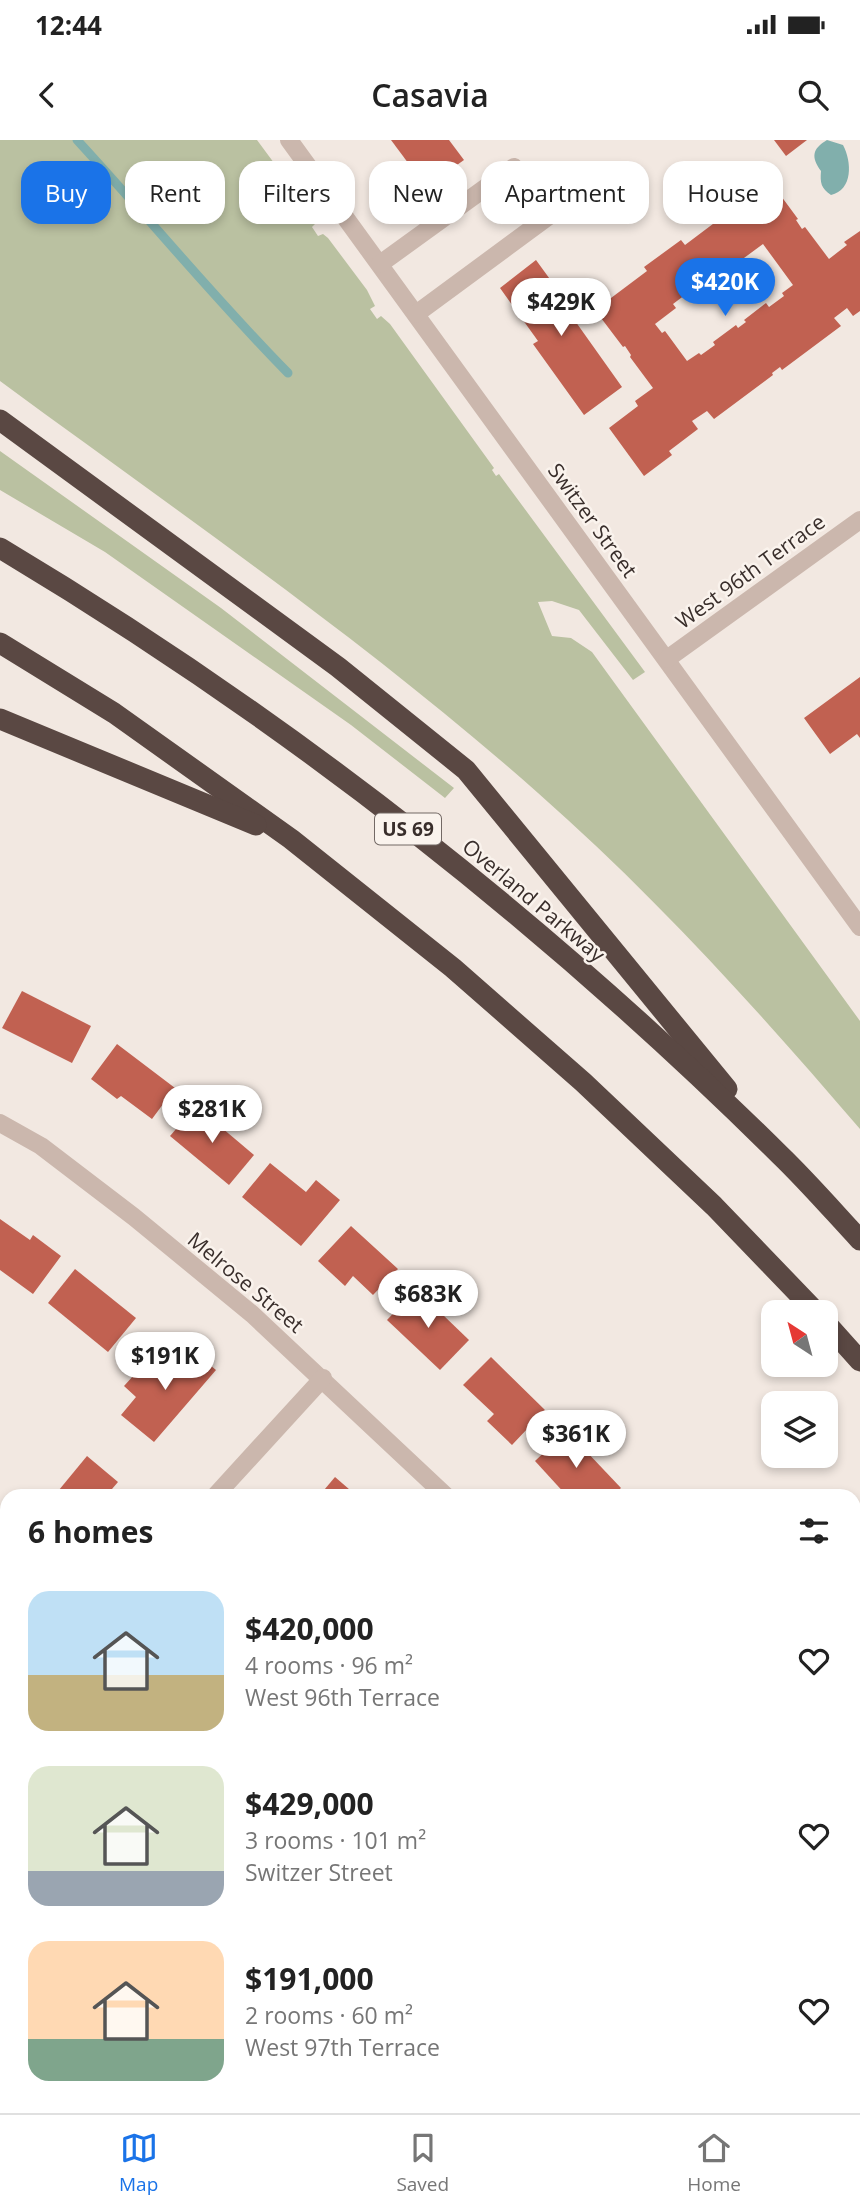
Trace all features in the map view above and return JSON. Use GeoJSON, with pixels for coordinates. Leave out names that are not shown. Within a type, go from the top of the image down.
{"type":"FeatureCollection","features":[{"type":"Feature","properties":{"kind":"highway"},"geometry":{"type":"LineString","coordinates":[[0,420],[338,667],[466,770],[781,1156]]}},
{"type":"Feature","properties":{"kind":"highway","name":"Overland Parkway"},"geometry":{"type":"LineString","coordinates":[[0,548],[251,712],[366,796],[491,893],[633,1016],[781,1156],[860,1240]]}},
{"type":"Feature","properties":{"kind":"highway"},"geometry":{"type":"LineString","coordinates":[[0,643],[114,713],[291,839],[453,968],[583,1082],[714,1206],[804,1300]]}},
{"type":"Feature","properties":{"kind":"highway"},"geometry":{"type":"LineString","coordinates":[[0,719],[291,839]]}},
{"type":"Feature","properties":{"kind":"highway"},"geometry":{"type":"LineString","coordinates":[[838,1336],[860,1361]]}},
{"type":"Feature","properties":{"kind":"street","name":"Switzer Street"},"geometry":{"type":"LineString","coordinates":[[289,140],[858,919]]}},
{"type":"Feature","properties":{"kind":"street"},"geometry":{"type":"LineString","coordinates":[[380,264],[481,191]]}},
{"type":"Feature","properties":{"kind":"street"},"geometry":{"type":"LineString","coordinates":[[416,314],[538,224]]}},
{"type":"Feature","properties":{"kind":"street","name":"West 96th Terrace"},"geometry":{"type":"LineString","coordinates":[[667,659],[860,520]]}},
{"type":"Feature","properties":{"kind":"street","name":"Melrose Street"},"geometry":{"type":"LineString","coordinates":[[0,1123],[41,1146],[134,1217],[252,1314],[439,1489]]}},
{"type":"Feature","properties":{"kind":"street"},"geometry":{"type":"LineString","coordinates":[[221,1489],[323,1378]]}},
{"type":"Feature","properties":{"kind":"green space"},"geometry":{"type":"Polygon","coordinates":[[[0,140],[257,140],[273,161],[239,161],[239,224],[315,224],[312,227],[318,236],[323,234],[328,238],[367,290],[375,306],[370,309],[377,319],[381,316],[390,324],[494,468],[492,470],[496,476],[499,474],[645,672],[633,680],[579,610],[552,601],[538,602],[552,636],[571,638],[592,652],[860,1021],[860,1129],[784,1041],[665,913],[538,793],[408,684],[341,632],[0,381],[0,140]]]}},
{"type":"Feature","properties":{"kind":"green space"},"geometry":{"type":"Polygon","coordinates":[[[0,451],[221,608],[454,788],[445,798],[351,725],[105,552],[0,490],[0,451]]]}},
{"type":"Feature","properties":{"kind":"water"},"geometry":{"type":"Polygon","coordinates":[[[827,140],[843,145],[849,167],[847,181],[838,192],[831,195],[822,185],[821,171],[815,157],[818,147],[827,140]]]}},
{"type":"Feature","properties":{"kind":"building"},"geometry":{"type":"Polygon","coordinates":[[[391,140],[449,140],[464,160],[463,161],[407,161],[391,140]]]}},
{"type":"Feature","properties":{"kind":"building"},"geometry":{"type":"Polygon","coordinates":[[[774,140],[807,140],[786,156],[774,140]]]}},
{"type":"Feature","properties":{"kind":"building"},"geometry":{"type":"Polygon","coordinates":[[[783,199],[802,229],[805,227],[829,259],[847,245],[844,242],[860,231],[860,311],[853,316],[847,308],[834,318],[841,326],[782,370],[780,367],[714,419],[707,411],[692,421],[698,429],[669,451],[672,455],[644,476],[609,428],[638,406],[635,401],[653,388],[625,346],[623,347],[595,310],[647,271],[644,267],[681,240],[685,245],[713,224],[783,224],[783,199]],[[763,244],[710,283],[706,279],[673,304],[676,308],[655,324],[662,333],[665,331],[687,361],[715,345],[713,342],[736,325],[738,328],[766,303],[769,307],[784,296],[782,293],[793,285],[763,244]]]}},
{"type":"Feature","properties":{"kind":"building"},"geometry":{"type":"Polygon","coordinates":[[[536,260],[576,315],[573,318],[622,387],[584,415],[533,344],[538,341],[500,288],[536,260]]]}},
{"type":"Feature","properties":{"kind":"building"},"geometry":{"type":"Polygon","coordinates":[[[860,677],[860,738],[857,734],[830,754],[804,718],[860,677]]]}},
{"type":"Feature","properties":{"kind":"building"},"geometry":{"type":"Polygon","coordinates":[[[22,991],[91,1026],[72,1063],[2,1028],[22,991]]]}},
{"type":"Feature","properties":{"kind":"building"},"geometry":{"type":"Polygon","coordinates":[[[117,1044],[175,1088],[152,1119],[121,1096],[117,1099],[91,1079],[117,1044]]]}},
{"type":"Feature","properties":{"kind":"building"},"geometry":{"type":"Polygon","coordinates":[[[196,1106],[254,1155],[229,1185],[170,1136],[196,1106]]]}},
{"type":"Feature","properties":{"kind":"building"},"geometry":{"type":"Polygon","coordinates":[[[270,1163],[306,1192],[316,1180],[340,1200],[301,1246],[242,1197],[270,1163]]]}},
{"type":"Feature","properties":{"kind":"building"},"geometry":{"type":"Polygon","coordinates":[[[0,1219],[30,1240],[33,1235],[61,1256],[33,1294],[0,1270],[0,1219]]]}},
{"type":"Feature","properties":{"kind":"building"},"geometry":{"type":"Polygon","coordinates":[[[351,1226],[398,1269],[373,1295],[353,1276],[345,1286],[318,1261],[351,1226]]]}},
{"type":"Feature","properties":{"kind":"building"},"geometry":{"type":"Polygon","coordinates":[[[75,1269],[136,1318],[108,1352],[48,1303],[75,1269]]]}},
{"type":"Feature","properties":{"kind":"building"},"geometry":{"type":"Polygon","coordinates":[[[416,1289],[469,1340],[440,1370],[387,1320],[416,1289]]]}},
{"type":"Feature","properties":{"kind":"building"},"geometry":{"type":"Polygon","coordinates":[[[186,1345],[216,1370],[154,1442],[121,1415],[136,1397],[124,1386],[145,1363],[159,1375],[186,1345]]]}},
{"type":"Feature","properties":{"kind":"building"},"geometry":{"type":"Polygon","coordinates":[[[491,1357],[545,1410],[512,1445],[487,1421],[494,1414],[463,1385],[491,1357]]]}},
{"type":"Feature","properties":{"kind":"building"},"geometry":{"type":"Polygon","coordinates":[[[567,1431],[621,1488],[561,1489],[535,1461],[567,1431]]]}},
{"type":"Feature","properties":{"kind":"building"},"geometry":{"type":"Polygon","coordinates":[[[87,1456],[118,1482],[112,1489],[60,1489],[87,1456]]]}},
{"type":"Feature","properties":{"kind":"building"},"geometry":{"type":"Polygon","coordinates":[[[335,1477],[349,1489],[325,1489],[335,1477]]]}},
{"type":"Feature","properties":{"kind":"waterway"},"geometry":{"type":"LineString","coordinates":[[77,140],[288,373]]}}]}
